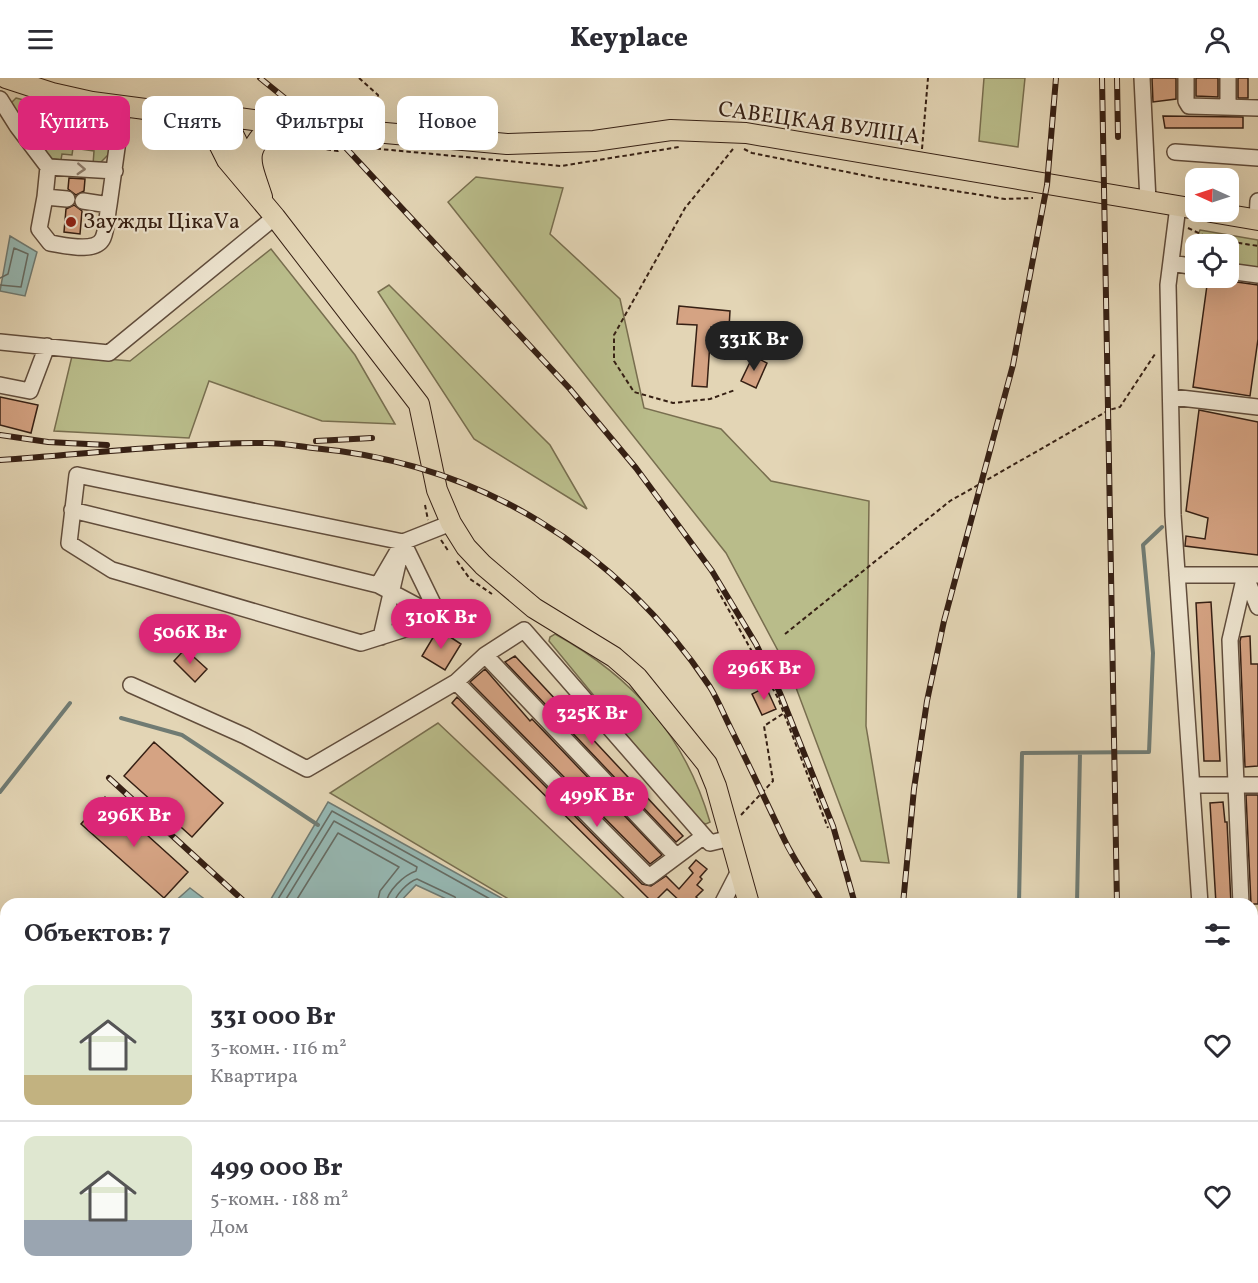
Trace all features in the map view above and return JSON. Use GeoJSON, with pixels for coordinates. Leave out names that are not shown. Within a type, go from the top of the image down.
{"type":"FeatureCollection","features":[{"type":"Feature","properties":{"kind":"main road","name":"САВЕЦКАЯ ВУЛІЦА"},"geometry":{"type":"LineString","coordinates":[[6,78],[65,96]]}},
{"type":"Feature","properties":{"kind":"main road","name":"САВЕЦКАЯ ВУЛІЦА"},"geometry":{"type":"LineString","coordinates":[[385,132],[507,144],[594,141],[671,130],[746,133],[1148,201],[1184,213]]}},
{"type":"Feature","properties":{"kind":"main road"},"geometry":{"type":"LineString","coordinates":[[255,142],[250,151],[257,181]]}},
{"type":"Feature","properties":{"kind":"main road"},"geometry":{"type":"LineString","coordinates":[[222,150],[227,160],[270,211],[419,404],[442,526],[483,565],[534,608],[614,657],[637,677],[707,764],[716,786],[747,898]]}},
{"type":"Feature","properties":{"kind":"main road"},"geometry":{"type":"LineString","coordinates":[[226,150],[227,160]]}},
{"type":"Feature","properties":{"kind":"main road"},"geometry":{"type":"LineString","coordinates":[[239,150],[257,181],[270,211]]}},
{"type":"Feature","properties":{"kind":"main road"},"geometry":{"type":"LineString","coordinates":[[1239,213],[1258,213]]}},
{"type":"Feature","properties":{"kind":"lane"},"geometry":{"type":"LineString","coordinates":[[1142,78],[1148,201]]}},
{"type":"Feature","properties":{"kind":"lane"},"geometry":{"type":"LineString","coordinates":[[1186,78],[1186,101],[1189,106],[1258,108]]}},
{"type":"Feature","properties":{"kind":"lane"},"geometry":{"type":"LineString","coordinates":[[1227,78],[1228,106]]}},
{"type":"Feature","properties":{"kind":"lane"},"geometry":{"type":"LineString","coordinates":[[0,99],[48,167],[39,229],[50,243],[85,247],[97,245],[103,239],[118,150]]}},
{"type":"Feature","properties":{"kind":"lane"},"geometry":{"type":"LineString","coordinates":[[1175,152],[1258,158]]}},
{"type":"Feature","properties":{"kind":"lane"},"geometry":{"type":"LineString","coordinates":[[48,167],[115,171]]}},
{"type":"Feature","properties":{"kind":"lane"},"geometry":{"type":"LineString","coordinates":[[45,197],[67,199]]}},
{"type":"Feature","properties":{"kind":"lane"},"geometry":{"type":"LineString","coordinates":[[83,201],[109,205]]}},
{"type":"Feature","properties":{"kind":"lane"},"geometry":{"type":"LineString","coordinates":[[0,342],[109,353],[270,211]]}},
{"type":"Feature","properties":{"kind":"lane"},"geometry":{"type":"LineString","coordinates":[[1184,213],[1168,285],[1173,515],[1200,898]]}},
{"type":"Feature","properties":{"kind":"lane"},"geometry":{"type":"LineString","coordinates":[[1171,264],[1185,266]]}},
{"type":"Feature","properties":{"kind":"lane"},"geometry":{"type":"LineString","coordinates":[[1239,273],[1258,276]]}},
{"type":"Feature","properties":{"kind":"lane"},"geometry":{"type":"LineString","coordinates":[[0,386],[30,391],[47,346]]}},
{"type":"Feature","properties":{"kind":"lane"},"geometry":{"type":"LineString","coordinates":[[1172,396],[1258,407]]}},
{"type":"Feature","properties":{"kind":"lane"},"geometry":{"type":"LineString","coordinates":[[440,618],[361,643],[112,570],[69,543],[77,475],[403,542],[442,526]]}},
{"type":"Feature","properties":{"kind":"lane"},"geometry":{"type":"LineString","coordinates":[[72,510],[385,589],[440,618]]}},
{"type":"Feature","properties":{"kind":"lane"},"geometry":{"type":"LineString","coordinates":[[381,637],[385,589],[403,542]]}},
{"type":"Feature","properties":{"kind":"lane"},"geometry":{"type":"LineString","coordinates":[[403,542],[440,618]]}},
{"type":"Feature","properties":{"kind":"lane"},"geometry":{"type":"LineString","coordinates":[[1177,575],[1252,575]]}},
{"type":"Feature","properties":{"kind":"lane"},"geometry":{"type":"LineString","coordinates":[[1252,575],[1258,607]]}},
{"type":"Feature","properties":{"kind":"lane"},"geometry":{"type":"LineString","coordinates":[[1241,898],[1230,640],[1252,575]]}},
{"type":"Feature","properties":{"kind":"lane"},"geometry":{"type":"LineString","coordinates":[[131,685],[245,736],[307,769],[456,682],[485,655],[524,630],[534,608]]}},
{"type":"Feature","properties":{"kind":"lane"},"geometry":{"type":"LineString","coordinates":[[524,630],[710,843],[729,832]]}},
{"type":"Feature","properties":{"kind":"lane"},"geometry":{"type":"LineString","coordinates":[[485,655],[676,856]]}},
{"type":"Feature","properties":{"kind":"lane"},"geometry":{"type":"LineString","coordinates":[[456,682],[650,877],[704,836]]}},
{"type":"Feature","properties":{"kind":"lane"},"geometry":{"type":"LineString","coordinates":[[1192,784],[1258,785]]}},
{"type":"Feature","properties":{"kind":"lane"},"geometry":{"type":"LineString","coordinates":[[725,898],[740,871]]}},
{"type":"Feature","properties":{"kind":"path"},"geometry":{"type":"LineString","coordinates":[[358,78],[378,96]]}},
{"type":"Feature","properties":{"kind":"path"},"geometry":{"type":"LineString","coordinates":[[921,163],[928,78]]}},
{"type":"Feature","properties":{"kind":"path"},"geometry":{"type":"LineString","coordinates":[[373,150],[561,166],[687,145]]}},
{"type":"Feature","properties":{"kind":"path"},"geometry":{"type":"LineString","coordinates":[[726,145],[736,145],[752,153],[882,179],[1005,199],[1034,198]]}},
{"type":"Feature","properties":{"kind":"path"},"geometry":{"type":"LineString","coordinates":[[735,390],[710,399],[673,403],[634,392],[615,361],[614,335],[685,208],[736,145]]}},
{"type":"Feature","properties":{"kind":"path"},"geometry":{"type":"LineString","coordinates":[[1184,213],[1209,238],[1258,246]]}},
{"type":"Feature","properties":{"kind":"path"},"geometry":{"type":"LineString","coordinates":[[785,634],[950,501],[1109,410],[1120,407],[1170,332]]}},
{"type":"Feature","properties":{"kind":"path"},"geometry":{"type":"LineString","coordinates":[[424,498],[428,520],[442,526],[470,579],[499,600]]}},
{"type":"Feature","properties":{"kind":"path"},"geometry":{"type":"LineString","coordinates":[[717,589],[756,657],[784,713],[828,828]]}},
{"type":"Feature","properties":{"kind":"path"},"geometry":{"type":"LineString","coordinates":[[729,832],[774,781],[764,726],[784,713]]}},
{"type":"Feature","properties":{"kind":"green space"},"geometry":{"type":"Polygon","coordinates":[[[984,78],[1025,78],[1018,147],[979,141],[984,78]]]}},
{"type":"Feature","properties":{"kind":"green space"},"geometry":{"type":"Polygon","coordinates":[[[18,99],[18,116],[12,108],[12,102],[18,99]]]}},
{"type":"Feature","properties":{"kind":"green space"},"geometry":{"type":"Polygon","coordinates":[[[42,150],[73,150],[72,155],[62,154],[61,160],[48,158],[42,150]]]}},
{"type":"Feature","properties":{"kind":"green space"},"geometry":{"type":"Polygon","coordinates":[[[87,150],[111,150],[98,165],[93,165],[94,151],[87,150]]]}},
{"type":"Feature","properties":{"kind":"green space"},"geometry":{"type":"Polygon","coordinates":[[[476,177],[563,188],[550,234],[620,299],[644,408],[721,429],[771,481],[869,501],[866,726],[889,863],[861,861],[792,677],[726,553],[448,202],[476,177]]]}},
{"type":"Feature","properties":{"kind":"green space"},"geometry":{"type":"Polygon","coordinates":[[[1200,230],[1223,234],[1198,234],[1200,230]]]}},
{"type":"Feature","properties":{"kind":"green space"},"geometry":{"type":"Polygon","coordinates":[[[1239,237],[1258,240],[1258,270],[1239,267],[1239,237]]]}},
{"type":"Feature","properties":{"kind":"green space"},"geometry":{"type":"Polygon","coordinates":[[[271,249],[355,355],[395,424],[322,421],[209,381],[189,438],[54,431],[72,356],[130,361],[271,249]]]}},
{"type":"Feature","properties":{"kind":"green space"},"geometry":{"type":"Polygon","coordinates":[[[389,285],[550,445],[587,509],[474,439],[378,292],[389,285]]]}},
{"type":"Feature","properties":{"kind":"green space"},"geometry":{"type":"Polygon","coordinates":[[[555,634],[609,669],[652,712],[671,736],[686,762],[710,822],[706,824],[697,821],[549,641],[550,637],[555,634]]]}},
{"type":"Feature","properties":{"kind":"green space"},"geometry":{"type":"Polygon","coordinates":[[[438,723],[624,898],[507,898],[330,793],[438,723]]]}},
{"type":"Feature","properties":{"kind":"water"},"geometry":{"type":"Polygon","coordinates":[[[10,236],[37,252],[25,296],[0,291],[10,236]]]}},
{"type":"Feature","properties":{"kind":"water"},"geometry":{"type":"Polygon","coordinates":[[[328,802],[501,898],[444,898],[416,885],[404,898],[272,898],[328,802]]]}},
{"type":"Feature","properties":{"kind":"water"},"geometry":{"type":"Polygon","coordinates":[[[190,888],[203,898],[179,898],[190,888]]]}},
{"type":"Feature","properties":{"kind":"building"},"geometry":{"type":"Polygon","coordinates":[[[1152,78],[1176,78],[1176,99],[1153,102],[1152,78]]]}},
{"type":"Feature","properties":{"kind":"building"},"geometry":{"type":"Polygon","coordinates":[[[1196,78],[1218,78],[1218,97],[1196,96],[1196,78]]]}},
{"type":"Feature","properties":{"kind":"building"},"geometry":{"type":"Polygon","coordinates":[[[1238,78],[1248,78],[1248,98],[1238,98],[1238,78]]]}},
{"type":"Feature","properties":{"kind":"building"},"geometry":{"type":"Polygon","coordinates":[[[1163,116],[1243,117],[1243,128],[1165,128],[1163,116]]]}},
{"type":"Feature","properties":{"kind":"building"},"geometry":{"type":"Polygon","coordinates":[[[69,178],[85,179],[84,191],[76,195],[68,189],[69,178]]]}},
{"type":"Feature","properties":{"kind":"building"},"geometry":{"type":"Polygon","coordinates":[[[74,205],[82,211],[80,234],[64,232],[66,209],[74,205]]]}},
{"type":"Feature","properties":{"kind":"building"},"geometry":{"type":"Polygon","coordinates":[[[1239,282],[1258,285],[1258,339],[1250,396],[1193,387],[1207,288],[1239,288],[1239,282]]]}},
{"type":"Feature","properties":{"kind":"building"},"geometry":{"type":"Polygon","coordinates":[[[679,306],[730,311],[729,328],[711,327],[707,387],[692,386],[697,325],[677,324],[679,306]]]}},
{"type":"Feature","properties":{"kind":"building"},"geometry":{"type":"Polygon","coordinates":[[[753,356],[767,363],[756,388],[741,381],[753,356]]]}},
{"type":"Feature","properties":{"kind":"building"},"geometry":{"type":"Polygon","coordinates":[[[0,397],[38,405],[31,433],[0,425],[0,397]]]}},
{"type":"Feature","properties":{"kind":"building"},"geometry":{"type":"Polygon","coordinates":[[[1199,410],[1258,422],[1258,555],[1185,546],[1186,536],[1205,539],[1208,518],[1186,511],[1199,410]]]}},
{"type":"Feature","properties":{"kind":"building"},"geometry":{"type":"Polygon","coordinates":[[[1211,602],[1220,761],[1204,761],[1196,603],[1211,602]]]}},
{"type":"Feature","properties":{"kind":"building"},"geometry":{"type":"Polygon","coordinates":[[[438,629],[461,644],[445,670],[422,656],[438,629]]]}},
{"type":"Feature","properties":{"kind":"building"},"geometry":{"type":"Polygon","coordinates":[[[1250,636],[1251,664],[1258,664],[1258,766],[1245,767],[1240,641],[1241,637],[1250,636]]]}},
{"type":"Feature","properties":{"kind":"building"},"geometry":{"type":"Polygon","coordinates":[[[185,649],[207,669],[195,682],[174,661],[185,649]]]}},
{"type":"Feature","properties":{"kind":"building"},"geometry":{"type":"Polygon","coordinates":[[[515,656],[683,836],[676,842],[505,662],[515,656]]]}},
{"type":"Feature","properties":{"kind":"building"},"geometry":{"type":"Polygon","coordinates":[[[485,669],[530,721],[532,719],[662,855],[650,864],[470,682],[485,669]]]}},
{"type":"Feature","properties":{"kind":"building"},"geometry":{"type":"Polygon","coordinates":[[[766,687],[776,709],[762,715],[752,694],[766,687]]]}},
{"type":"Feature","properties":{"kind":"building"},"geometry":{"type":"Polygon","coordinates":[[[457,697],[642,884],[651,886],[666,876],[679,889],[693,873],[689,868],[696,860],[707,869],[697,885],[703,890],[697,898],[677,898],[667,889],[658,898],[648,898],[452,703],[457,697]]]}},
{"type":"Feature","properties":{"kind":"building"},"geometry":{"type":"Polygon","coordinates":[[[154,742],[223,803],[192,837],[124,776],[154,742]]]}},
{"type":"Feature","properties":{"kind":"building"},"geometry":{"type":"Polygon","coordinates":[[[1246,795],[1258,795],[1258,898],[1251,898],[1246,795]]]}},
{"type":"Feature","properties":{"kind":"building"},"geometry":{"type":"Polygon","coordinates":[[[105,797],[188,872],[164,898],[81,824],[105,797]]]}},
{"type":"Feature","properties":{"kind":"building"},"geometry":{"type":"Polygon","coordinates":[[[1223,802],[1225,822],[1227,822],[1231,898],[1216,898],[1210,803],[1223,802]]]}},
{"type":"Feature","properties":{"kind":"waterway"},"geometry":{"type":"LineString","coordinates":[[1019,898],[1022,753],[1149,752],[1153,653],[1143,545],[1162,527]]}},
{"type":"Feature","properties":{"kind":"waterway"},"geometry":{"type":"LineString","coordinates":[[0,792],[70,703]]}},
{"type":"Feature","properties":{"kind":"waterway"},"geometry":{"type":"LineString","coordinates":[[121,718],[182,735],[318,825]]}},
{"type":"Feature","properties":{"kind":"waterway"},"geometry":{"type":"LineString","coordinates":[[1077,898],[1080,753]]}},
{"type":"Feature","properties":{"kind":"railway"},"geometry":{"type":"LineString","coordinates":[[260,78],[345,147],[570,389],[636,468],[712,571],[756,644],[780,693],[833,826],[853,898]]}},
{"type":"Feature","properties":{"kind":"railway"},"geometry":{"type":"LineString","coordinates":[[904,898],[914,789],[927,701],[944,621],[1013,365],[1047,185],[1056,78]]}},
{"type":"Feature","properties":{"kind":"railway"},"geometry":{"type":"LineString","coordinates":[[1102,78],[1117,898]]}},
{"type":"Feature","properties":{"kind":"railway"},"geometry":{"type":"LineString","coordinates":[[1117,78],[1118,137]]}},
{"type":"Feature","properties":{"kind":"railway"},"geometry":{"type":"LineString","coordinates":[[0,435],[48,442],[107,445]]}},
{"type":"Feature","properties":{"kind":"railway"},"geometry":{"type":"LineString","coordinates":[[316,441],[372,438]]}},
{"type":"Feature","properties":{"kind":"railway"},"geometry":{"type":"LineString","coordinates":[[0,460],[199,445],[283,444],[374,457],[432,472],[487,494],[539,521],[587,554],[632,593],[673,637],[710,687],[787,846],[819,898]]}},
{"type":"Feature","properties":{"kind":"railway"},"geometry":{"type":"LineString","coordinates":[[109,778],[240,898]]}},
{"type":"Feature","properties":{"kind":"place","name":"Заужды ЦікаVа"},"geometry":{"type":"Point","coordinates":[71,222]}}]}
